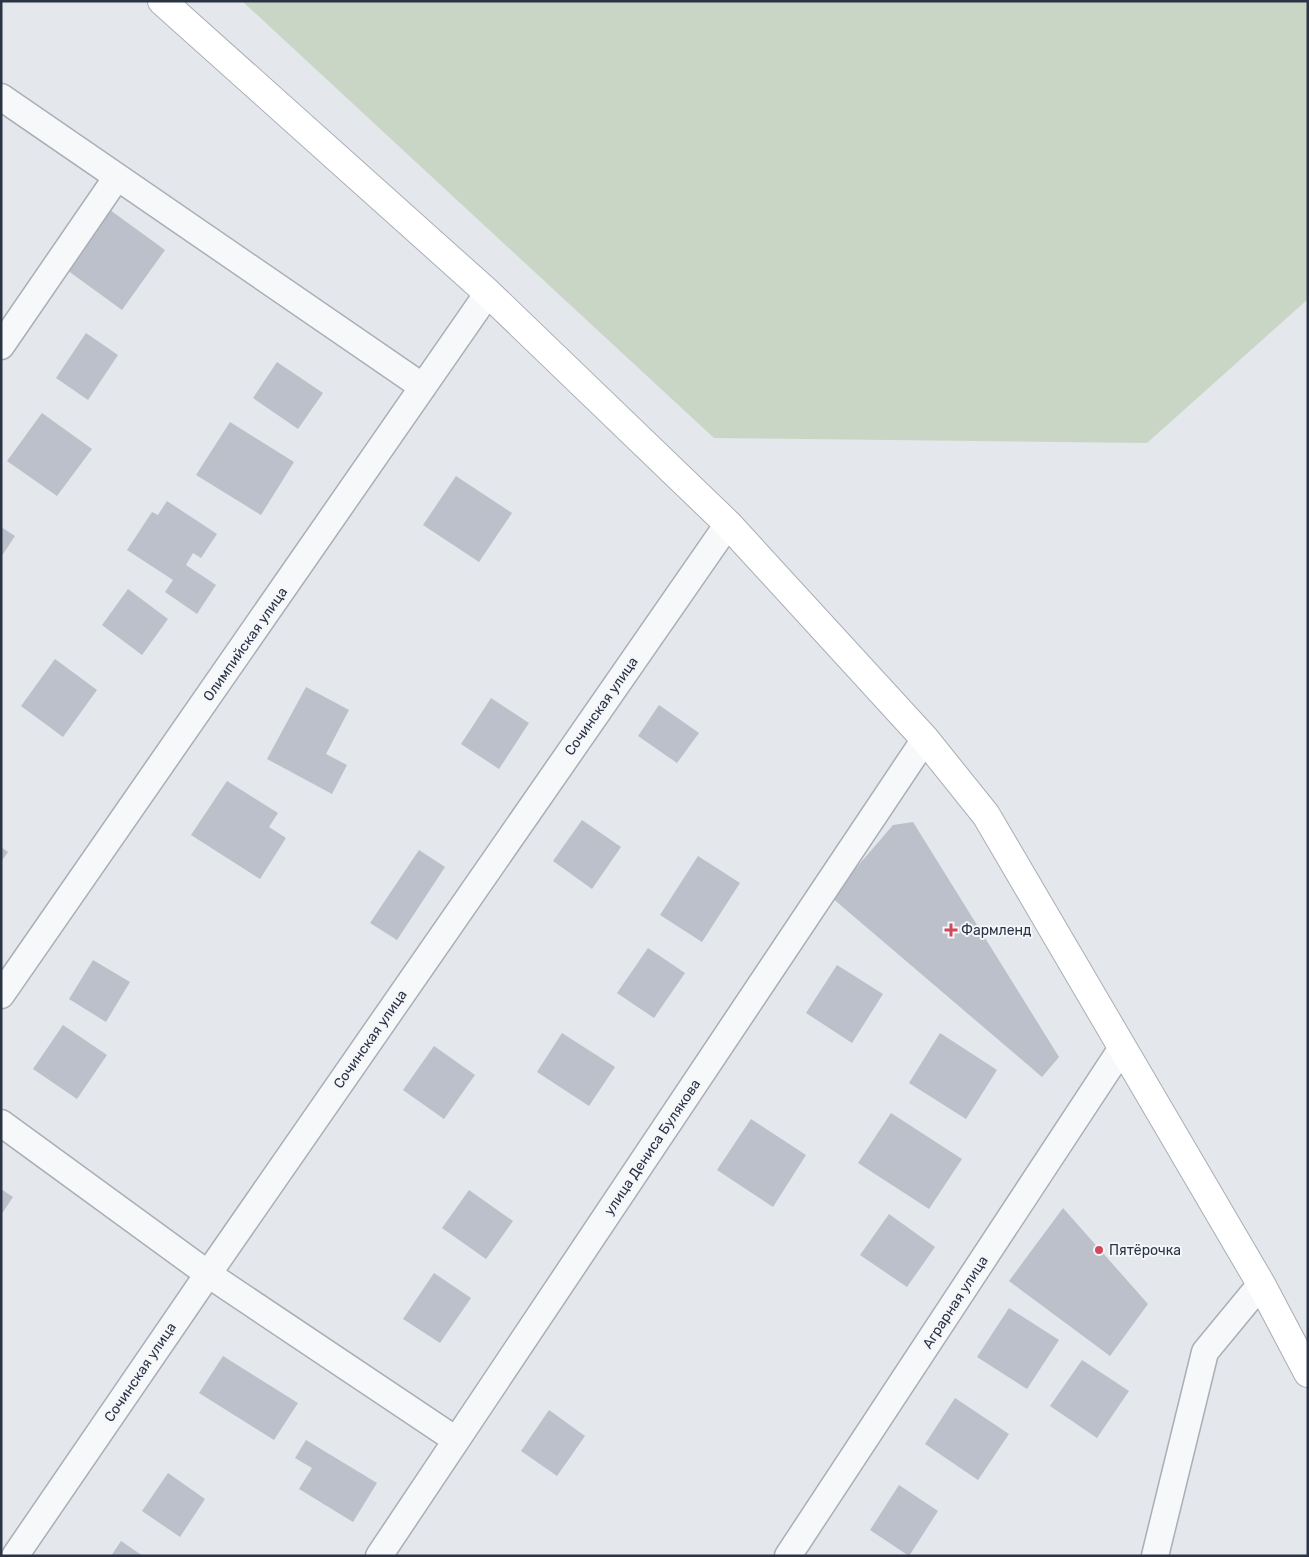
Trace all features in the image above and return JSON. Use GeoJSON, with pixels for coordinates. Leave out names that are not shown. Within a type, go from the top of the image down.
{"type":"FeatureCollection","features":[{"type":"Feature","properties":{"kind":"main road"},"geometry":{"type":"LineString","coordinates":[[162,1],[488,293],[728,524],[925,739],[986,815],[1261,1284],[1308,1373]]}},
{"type":"Feature","properties":{"kind":"street"},"geometry":{"type":"LineString","coordinates":[[1,97],[423,387]]}},
{"type":"Feature","properties":{"kind":"street"},"geometry":{"type":"LineString","coordinates":[[1,346],[117,178]]}},
{"type":"Feature","properties":{"kind":"street","name":"Олимпийская улица"},"geometry":{"type":"LineString","coordinates":[[1,995],[488,293]]}},
{"type":"Feature","properties":{"kind":"street","name":"Сочинская улица"},"geometry":{"type":"LineString","coordinates":[[15,1556],[208,1274],[728,524]]}},
{"type":"Feature","properties":{"kind":"street","name":"улица Дениса Булякова"},"geometry":{"type":"LineString","coordinates":[[379,1556],[925,739]]}},
{"type":"Feature","properties":{"kind":"street","name":"Аграрная улица"},"geometry":{"type":"LineString","coordinates":[[788,1556],[1122,1048]]}},
{"type":"Feature","properties":{"kind":"street"},"geometry":{"type":"LineString","coordinates":[[1,1123],[208,1274],[456,1440]]}},
{"type":"Feature","properties":{"kind":"street"},"geometry":{"type":"LineString","coordinates":[[1155,1556],[1205,1352],[1261,1284]]}},
{"type":"Feature","properties":{"kind":"green space"},"geometry":{"type":"Polygon","coordinates":[[[242,1],[1308,1],[1308,299],[1147,443],[714,438],[242,1]]]}},
{"type":"Feature","properties":{"kind":"building"},"geometry":{"type":"Polygon","coordinates":[[[110,210],[165,250],[122,310],[67,270],[110,210]]]}},
{"type":"Feature","properties":{"kind":"building"},"geometry":{"type":"Polygon","coordinates":[[[86,333],[118,355],[88,400],[56,378],[86,333]]]}},
{"type":"Feature","properties":{"kind":"building"},"geometry":{"type":"Polygon","coordinates":[[[277,362],[323,393],[298,429],[253,398],[277,362]]]}},
{"type":"Feature","properties":{"kind":"building"},"geometry":{"type":"Polygon","coordinates":[[[42,413],[92,449],[57,496],[7,461],[42,413]]]}},
{"type":"Feature","properties":{"kind":"building"},"geometry":{"type":"Polygon","coordinates":[[[230,422],[294,462],[261,515],[196,475],[230,422]]]}},
{"type":"Feature","properties":{"kind":"building"},"geometry":{"type":"Polygon","coordinates":[[[456,476],[512,513],[479,562],[423,525],[456,476]]]}},
{"type":"Feature","properties":{"kind":"building"},"geometry":{"type":"Polygon","coordinates":[[[167,501],[217,534],[201,558],[193,553],[186,565],[216,585],[197,614],[165,592],[173,580],[127,550],[152,512],[158,515],[167,501]]]}},
{"type":"Feature","properties":{"kind":"building"},"geometry":{"type":"Polygon","coordinates":[[[1,527],[15,536],[1,557],[1,527]]]}},
{"type":"Feature","properties":{"kind":"building"},"geometry":{"type":"Polygon","coordinates":[[[128,589],[168,619],[142,655],[102,625],[128,589]]]}},
{"type":"Feature","properties":{"kind":"building"},"geometry":{"type":"Polygon","coordinates":[[[55,659],[97,690],[63,737],[21,706],[55,659]]]}},
{"type":"Feature","properties":{"kind":"building"},"geometry":{"type":"Polygon","coordinates":[[[306,687],[349,710],[326,754],[347,765],[332,794],[267,759],[306,687]]]}},
{"type":"Feature","properties":{"kind":"building"},"geometry":{"type":"Polygon","coordinates":[[[491,698],[529,723],[499,769],[461,744],[491,698]]]}},
{"type":"Feature","properties":{"kind":"building"},"geometry":{"type":"Polygon","coordinates":[[[659,705],[699,733],[677,763],[638,736],[659,705]]]}},
{"type":"Feature","properties":{"kind":"building"},"geometry":{"type":"Polygon","coordinates":[[[227,781],[278,813],[269,827],[286,838],[260,879],[191,835],[227,781]]]}},
{"type":"Feature","properties":{"kind":"building"},"geometry":{"type":"Polygon","coordinates":[[[582,820],[621,847],[592,889],[553,861],[582,820]]]}},
{"type":"Feature","properties":{"kind":"building"},"geometry":{"type":"Polygon","coordinates":[[[913,822],[1059,1057],[1042,1077],[831,897],[893,825],[913,822]]]}},
{"type":"Feature","properties":{"kind":"building"},"geometry":{"type":"Polygon","coordinates":[[[1,847],[8,852],[1,862],[1,847]]]}},
{"type":"Feature","properties":{"kind":"building"},"geometry":{"type":"Polygon","coordinates":[[[419,850],[445,867],[397,940],[370,923],[419,850]]]}},
{"type":"Feature","properties":{"kind":"building"},"geometry":{"type":"Polygon","coordinates":[[[698,856],[740,883],[702,942],[660,915],[698,856]]]}},
{"type":"Feature","properties":{"kind":"building"},"geometry":{"type":"Polygon","coordinates":[[[648,948],[685,973],[654,1018],[617,993],[648,948]]]}},
{"type":"Feature","properties":{"kind":"building"},"geometry":{"type":"Polygon","coordinates":[[[93,960],[130,982],[106,1022],[69,999],[93,960]]]}},
{"type":"Feature","properties":{"kind":"building"},"geometry":{"type":"Polygon","coordinates":[[[837,965],[883,994],[852,1043],[806,1013],[837,965]]]}},
{"type":"Feature","properties":{"kind":"building"},"geometry":{"type":"Polygon","coordinates":[[[63,1025],[107,1055],[77,1099],[33,1069],[63,1025]]]}},
{"type":"Feature","properties":{"kind":"building"},"geometry":{"type":"Polygon","coordinates":[[[562,1033],[615,1067],[589,1106],[537,1072],[562,1033]]]}},
{"type":"Feature","properties":{"kind":"building"},"geometry":{"type":"Polygon","coordinates":[[[940,1033],[997,1070],[966,1119],[909,1083],[940,1033]]]}},
{"type":"Feature","properties":{"kind":"building"},"geometry":{"type":"Polygon","coordinates":[[[434,1046],[475,1075],[444,1119],[403,1090],[434,1046]]]}},
{"type":"Feature","properties":{"kind":"building"},"geometry":{"type":"Polygon","coordinates":[[[891,1113],[962,1159],[929,1209],[858,1163],[891,1113]]]}},
{"type":"Feature","properties":{"kind":"building"},"geometry":{"type":"Polygon","coordinates":[[[751,1119],[806,1155],[773,1207],[717,1170],[751,1119]]]}},
{"type":"Feature","properties":{"kind":"building"},"geometry":{"type":"Polygon","coordinates":[[[1,1189],[13,1197],[1,1215],[1,1189]]]}},
{"type":"Feature","properties":{"kind":"building"},"geometry":{"type":"Polygon","coordinates":[[[469,1190],[513,1221],[486,1259],[442,1228],[469,1190]]]}},
{"type":"Feature","properties":{"kind":"building"},"geometry":{"type":"Polygon","coordinates":[[[1063,1208],[1148,1304],[1110,1356],[1009,1281],[1063,1208]]]}},
{"type":"Feature","properties":{"kind":"building"},"geometry":{"type":"Polygon","coordinates":[[[889,1214],[935,1247],[907,1287],[860,1255],[889,1214]]]}},
{"type":"Feature","properties":{"kind":"building"},"geometry":{"type":"Polygon","coordinates":[[[434,1273],[471,1298],[440,1343],[403,1319],[434,1273]]]}},
{"type":"Feature","properties":{"kind":"building"},"geometry":{"type":"Polygon","coordinates":[[[1009,1308],[1059,1340],[1027,1389],[977,1357],[1009,1308]]]}},
{"type":"Feature","properties":{"kind":"building"},"geometry":{"type":"Polygon","coordinates":[[[223,1356],[298,1403],[274,1440],[199,1393],[223,1356]]]}},
{"type":"Feature","properties":{"kind":"building"},"geometry":{"type":"Polygon","coordinates":[[[1082,1360],[1129,1391],[1097,1438],[1050,1406],[1082,1360]]]}},
{"type":"Feature","properties":{"kind":"building"},"geometry":{"type":"Polygon","coordinates":[[[955,1398],[1009,1434],[978,1480],[925,1444],[955,1398]]]}},
{"type":"Feature","properties":{"kind":"building"},"geometry":{"type":"Polygon","coordinates":[[[549,1410],[585,1436],[557,1476],[521,1451],[549,1410]]]}},
{"type":"Feature","properties":{"kind":"building"},"geometry":{"type":"Polygon","coordinates":[[[306,1440],[377,1483],[353,1522],[299,1489],[312,1468],[295,1458],[306,1440]]]}},
{"type":"Feature","properties":{"kind":"building"},"geometry":{"type":"Polygon","coordinates":[[[168,1473],[205,1499],[180,1537],[142,1511],[168,1473]]]}},
{"type":"Feature","properties":{"kind":"building"},"geometry":{"type":"Polygon","coordinates":[[[899,1485],[938,1511],[909,1556],[870,1530],[899,1485]]]}},
{"type":"Feature","properties":{"kind":"building"},"geometry":{"type":"Polygon","coordinates":[[[121,1541],[143,1556],[111,1556],[121,1541]]]}},
{"type":"Feature","properties":{"kind":"place","name":"Фармленд"},"geometry":{"type":"Point","coordinates":[951,930]}},
{"type":"Feature","properties":{"kind":"place","name":"Пятёрочка"},"geometry":{"type":"Point","coordinates":[1099,1250]}}]}
